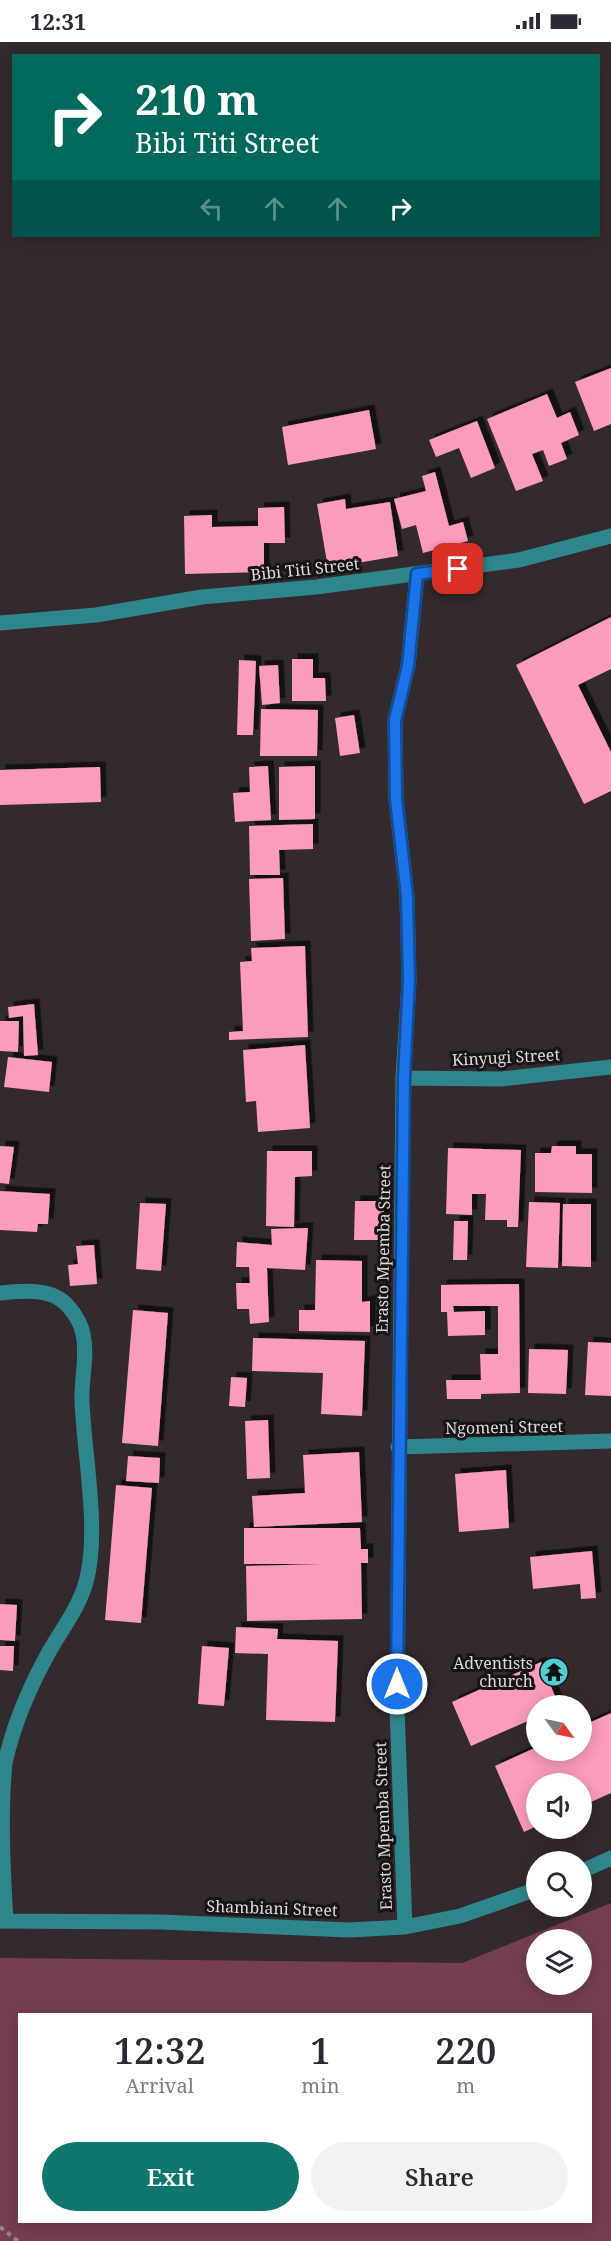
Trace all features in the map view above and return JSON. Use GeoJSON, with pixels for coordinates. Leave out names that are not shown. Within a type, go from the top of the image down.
{"type":"FeatureCollection","features":[{"type":"Feature","properties":{"kind":"street","name":"Bibi Titi Street"},"geometry":{"type":"LineString","coordinates":[[0,623],[96,615],[202,597],[417,574],[519,560],[611,536]]}},
{"type":"Feature","properties":{"kind":"street","name":"Erasto Mpemba Street"},"geometry":{"type":"LineString","coordinates":[[405,1927],[397,1708],[398,1447],[404,1078],[409,980],[407,908],[396,799],[395,720],[408,666],[417,574]]}},
{"type":"Feature","properties":{"kind":"street","name":"Kinyugi Street"},"geometry":{"type":"LineString","coordinates":[[404,1078],[501,1079],[611,1067]]}},
{"type":"Feature","properties":{"kind":"street"},"geometry":{"type":"LineString","coordinates":[[0,1293],[22,1291],[50,1294],[67,1304],[78,1319],[83,1335],[82,1400],[91,1554],[86,1583],[73,1612],[26,1694],[14,1724],[4,1766],[1,1811],[3,1921]]}},
{"type":"Feature","properties":{"kind":"street","name":"Ngomeni Street"},"geometry":{"type":"LineString","coordinates":[[398,1447],[611,1441]]}},
{"type":"Feature","properties":{"kind":"street"},"geometry":{"type":"LineString","coordinates":[[592,1867],[611,1858]]}},
{"type":"Feature","properties":{"kind":"street","name":"Shambiani Street"},"geometry":{"type":"LineString","coordinates":[[3,1921],[161,1922],[349,1930],[405,1927],[460,1916],[526,1893]]}},
{"type":"Feature","properties":{"kind":"path"},"geometry":{"type":"LineString","coordinates":[[0,2227],[18,2241]]}},
{"type":"Feature","properties":{"kind":"shaded area"},"geometry":{"type":"Polygon","coordinates":[[[611,1903],[611,2241],[0,2241],[0,1958],[462,1963],[526,1937],[526,1995],[592,1995],[592,1929],[546,1929],[576,1917],[592,1917],[592,1911],[611,1903]]]}},
{"type":"Feature","properties":{"kind":"building"},"geometry":{"type":"Polygon","coordinates":[[[611,368],[611,424],[594,431],[575,382],[611,368]]]}},
{"type":"Feature","properties":{"kind":"building"},"geometry":{"type":"Polygon","coordinates":[[[547,394],[557,418],[570,412],[579,435],[561,443],[567,459],[549,466],[543,450],[532,454],[543,481],[516,491],[487,419],[547,394]]]}},
{"type":"Feature","properties":{"kind":"building"},"geometry":{"type":"Polygon","coordinates":[[[369,410],[376,449],[288,465],[282,427],[369,410]]]}},
{"type":"Feature","properties":{"kind":"building"},"geometry":{"type":"Polygon","coordinates":[[[477,421],[495,468],[471,478],[459,448],[436,457],[429,440],[477,421]]]}},
{"type":"Feature","properties":{"kind":"building"},"geometry":{"type":"Polygon","coordinates":[[[435,472],[449,526],[463,522],[468,541],[423,553],[416,525],[402,529],[394,499],[426,491],[422,476],[435,472]]]}},
{"type":"Feature","properties":{"kind":"building"},"geometry":{"type":"Polygon","coordinates":[[[345,499],[346,509],[390,502],[398,556],[328,568],[317,504],[345,499]]]}},
{"type":"Feature","properties":{"kind":"building"},"geometry":{"type":"Polygon","coordinates":[[[284,507],[285,543],[264,543],[264,572],[185,574],[184,516],[212,515],[212,527],[258,526],[258,508],[284,507]]]}},
{"type":"Feature","properties":{"kind":"building"},"geometry":{"type":"Polygon","coordinates":[[[611,617],[611,669],[578,685],[611,752],[611,791],[584,804],[516,665],[611,617]]]}},
{"type":"Feature","properties":{"kind":"building"},"geometry":{"type":"Polygon","coordinates":[[[292,659],[313,659],[313,678],[325,678],[326,701],[292,701],[292,659]]]}},
{"type":"Feature","properties":{"kind":"building"},"geometry":{"type":"Polygon","coordinates":[[[239,660],[256,661],[253,735],[237,735],[239,660]]]}},
{"type":"Feature","properties":{"kind":"building"},"geometry":{"type":"Polygon","coordinates":[[[278,665],[280,703],[262,705],[259,666],[278,665]]]}},
{"type":"Feature","properties":{"kind":"building"},"geometry":{"type":"Polygon","coordinates":[[[261,709],[318,710],[317,756],[260,756],[261,709]]]}},
{"type":"Feature","properties":{"kind":"building"},"geometry":{"type":"Polygon","coordinates":[[[354,715],[360,753],[340,756],[335,718],[354,715]]]}},
{"type":"Feature","properties":{"kind":"building"},"geometry":{"type":"Polygon","coordinates":[[[268,766],[271,820],[235,822],[233,793],[250,792],[249,767],[268,766]]]}},
{"type":"Feature","properties":{"kind":"building"},"geometry":{"type":"Polygon","coordinates":[[[315,766],[315,819],[279,820],[279,767],[315,766]]]}},
{"type":"Feature","properties":{"kind":"building"},"geometry":{"type":"Polygon","coordinates":[[[100,767],[101,802],[0,805],[0,770],[100,767]]]}},
{"type":"Feature","properties":{"kind":"building"},"geometry":{"type":"Polygon","coordinates":[[[313,824],[313,849],[279,850],[280,875],[250,875],[249,826],[313,824]]]}},
{"type":"Feature","properties":{"kind":"building"},"geometry":{"type":"Polygon","coordinates":[[[283,878],[285,939],[251,941],[249,879],[283,878]]]}},
{"type":"Feature","properties":{"kind":"building"},"geometry":{"type":"Polygon","coordinates":[[[305,946],[308,1037],[229,1040],[229,1032],[243,1031],[240,962],[252,961],[251,948],[305,946]]]}},
{"type":"Feature","properties":{"kind":"building"},"geometry":{"type":"Polygon","coordinates":[[[34,1004],[38,1055],[24,1056],[23,1016],[9,1018],[8,1007],[34,1004]]]}},
{"type":"Feature","properties":{"kind":"building"},"geometry":{"type":"Polygon","coordinates":[[[0,1021],[19,1021],[18,1052],[0,1051],[0,1021]]]}},
{"type":"Feature","properties":{"kind":"building"},"geometry":{"type":"Polygon","coordinates":[[[305,1045],[310,1128],[258,1132],[256,1101],[246,1102],[243,1050],[305,1045]]]}},
{"type":"Feature","properties":{"kind":"building"},"geometry":{"type":"Polygon","coordinates":[[[8,1057],[52,1062],[49,1092],[4,1087],[8,1057]]]}},
{"type":"Feature","properties":{"kind":"building"},"geometry":{"type":"Polygon","coordinates":[[[0,1146],[14,1147],[9,1184],[0,1183],[0,1146]]]}},
{"type":"Feature","properties":{"kind":"building"},"geometry":{"type":"Polygon","coordinates":[[[552,1146],[576,1146],[576,1154],[592,1154],[592,1193],[535,1192],[535,1153],[551,1153],[552,1146]]]}},
{"type":"Feature","properties":{"kind":"building"},"geometry":{"type":"Polygon","coordinates":[[[448,1148],[521,1150],[518,1227],[507,1227],[507,1220],[485,1220],[486,1194],[472,1194],[472,1215],[446,1214],[448,1148]]]}},
{"type":"Feature","properties":{"kind":"building"},"geometry":{"type":"Polygon","coordinates":[[[267,1151],[312,1151],[312,1176],[295,1177],[294,1227],[266,1226],[267,1151]]]}},
{"type":"Feature","properties":{"kind":"building"},"geometry":{"type":"Polygon","coordinates":[[[0,1191],[50,1194],[48,1224],[38,1224],[37,1232],[0,1230],[0,1191]]]}},
{"type":"Feature","properties":{"kind":"building"},"geometry":{"type":"Polygon","coordinates":[[[355,1201],[384,1201],[383,1240],[354,1240],[355,1201]]]}},
{"type":"Feature","properties":{"kind":"building"},"geometry":{"type":"Polygon","coordinates":[[[529,1202],[560,1203],[558,1268],[526,1267],[529,1202]]]}},
{"type":"Feature","properties":{"kind":"building"},"geometry":{"type":"Polygon","coordinates":[[[140,1203],[166,1204],[161,1271],[136,1269],[140,1203]]]}},
{"type":"Feature","properties":{"kind":"building"},"geometry":{"type":"Polygon","coordinates":[[[563,1204],[591,1204],[591,1267],[562,1266],[563,1204]]]}},
{"type":"Feature","properties":{"kind":"building"},"geometry":{"type":"Polygon","coordinates":[[[454,1221],[468,1221],[467,1260],[453,1260],[454,1221]]]}},
{"type":"Feature","properties":{"kind":"building"},"geometry":{"type":"Polygon","coordinates":[[[308,1228],[305,1270],[267,1268],[269,1322],[250,1324],[249,1309],[237,1309],[236,1283],[250,1283],[249,1267],[236,1267],[237,1242],[272,1245],[271,1229],[308,1228]]]}},
{"type":"Feature","properties":{"kind":"building"},"geometry":{"type":"Polygon","coordinates":[[[94,1245],[97,1284],[70,1286],[68,1265],[78,1264],[76,1246],[94,1245]]]}},
{"type":"Feature","properties":{"kind":"building"},"geometry":{"type":"Polygon","coordinates":[[[316,1260],[362,1261],[362,1302],[370,1301],[370,1332],[299,1331],[299,1310],[315,1310],[316,1260]]]}},
{"type":"Feature","properties":{"kind":"building"},"geometry":{"type":"Polygon","coordinates":[[[519,1284],[520,1393],[481,1394],[481,1399],[447,1399],[446,1380],[481,1380],[480,1354],[498,1354],[498,1306],[453,1306],[454,1312],[485,1311],[485,1335],[448,1336],[447,1312],[441,1312],[441,1285],[519,1284]]]}},
{"type":"Feature","properties":{"kind":"building"},"geometry":{"type":"Polygon","coordinates":[[[133,1310],[168,1313],[158,1446],[122,1443],[133,1310]]]}},
{"type":"Feature","properties":{"kind":"building"},"geometry":{"type":"Polygon","coordinates":[[[253,1338],[365,1341],[362,1416],[321,1414],[323,1373],[252,1371],[253,1338]]]}},
{"type":"Feature","properties":{"kind":"building"},"geometry":{"type":"Polygon","coordinates":[[[588,1342],[611,1343],[611,1396],[585,1395],[588,1342]]]}},
{"type":"Feature","properties":{"kind":"building"},"geometry":{"type":"Polygon","coordinates":[[[529,1349],[568,1350],[566,1394],[528,1393],[529,1349]]]}},
{"type":"Feature","properties":{"kind":"building"},"geometry":{"type":"Polygon","coordinates":[[[231,1377],[247,1378],[245,1407],[229,1406],[231,1377]]]}},
{"type":"Feature","properties":{"kind":"building"},"geometry":{"type":"Polygon","coordinates":[[[268,1420],[270,1478],[247,1479],[245,1421],[268,1420]]]}},
{"type":"Feature","properties":{"kind":"building"},"geometry":{"type":"Polygon","coordinates":[[[359,1452],[362,1522],[254,1527],[252,1496],[305,1493],[303,1455],[359,1452]]]}},
{"type":"Feature","properties":{"kind":"building"},"geometry":{"type":"Polygon","coordinates":[[[128,1456],[160,1458],[159,1483],[126,1481],[128,1456]]]}},
{"type":"Feature","properties":{"kind":"building"},"geometry":{"type":"Polygon","coordinates":[[[506,1470],[509,1528],[459,1532],[455,1474],[506,1470]]]}},
{"type":"Feature","properties":{"kind":"building"},"geometry":{"type":"Polygon","coordinates":[[[116,1485],[152,1488],[141,1623],[105,1620],[116,1485]]]}},
{"type":"Feature","properties":{"kind":"building"},"geometry":{"type":"Polygon","coordinates":[[[244,1528],[360,1528],[361,1549],[368,1549],[368,1563],[361,1563],[362,1619],[247,1621],[246,1566],[325,1564],[244,1564],[244,1528]]]}},
{"type":"Feature","properties":{"kind":"building"},"geometry":{"type":"Polygon","coordinates":[[[592,1551],[596,1598],[581,1599],[580,1584],[533,1589],[530,1557],[592,1551]]]}},
{"type":"Feature","properties":{"kind":"building"},"geometry":{"type":"Polygon","coordinates":[[[0,1604],[17,1605],[15,1641],[0,1640],[0,1604]]]}},
{"type":"Feature","properties":{"kind":"building"},"geometry":{"type":"Polygon","coordinates":[[[236,1627],[278,1629],[277,1639],[338,1641],[335,1722],[266,1720],[268,1654],[235,1653],[236,1627]]]}},
{"type":"Feature","properties":{"kind":"building"},"geometry":{"type":"Polygon","coordinates":[[[0,1646],[14,1646],[13,1671],[0,1670],[0,1646]]]}},
{"type":"Feature","properties":{"kind":"building"},"geometry":{"type":"Polygon","coordinates":[[[202,1646],[229,1648],[224,1706],[198,1704],[202,1646]]]}},
{"type":"Feature","properties":{"kind":"building"},"geometry":{"type":"Polygon","coordinates":[[[541,1662],[554,1695],[526,1695],[526,1722],[471,1746],[452,1702],[541,1662]]]}},
{"type":"Feature","properties":{"kind":"building"},"geometry":{"type":"Polygon","coordinates":[[[611,1713],[611,1793],[592,1802],[592,1773],[526,1773],[526,1831],[524,1832],[495,1766],[526,1752],[526,1761],[592,1761],[592,1722],[611,1713]]]}},
{"type":"Feature","properties":{"kind":"place","name":"Adventists church"},"geometry":{"type":"Point","coordinates":[554,1672]}},
{"type":"Feature","properties":{"kind":"route"},"geometry":{"type":"LineString","coordinates":[[397,1684],[404,1078],[409,980],[407,896],[396,799],[395,720],[408,666],[417,574],[458,569]]}}]}
